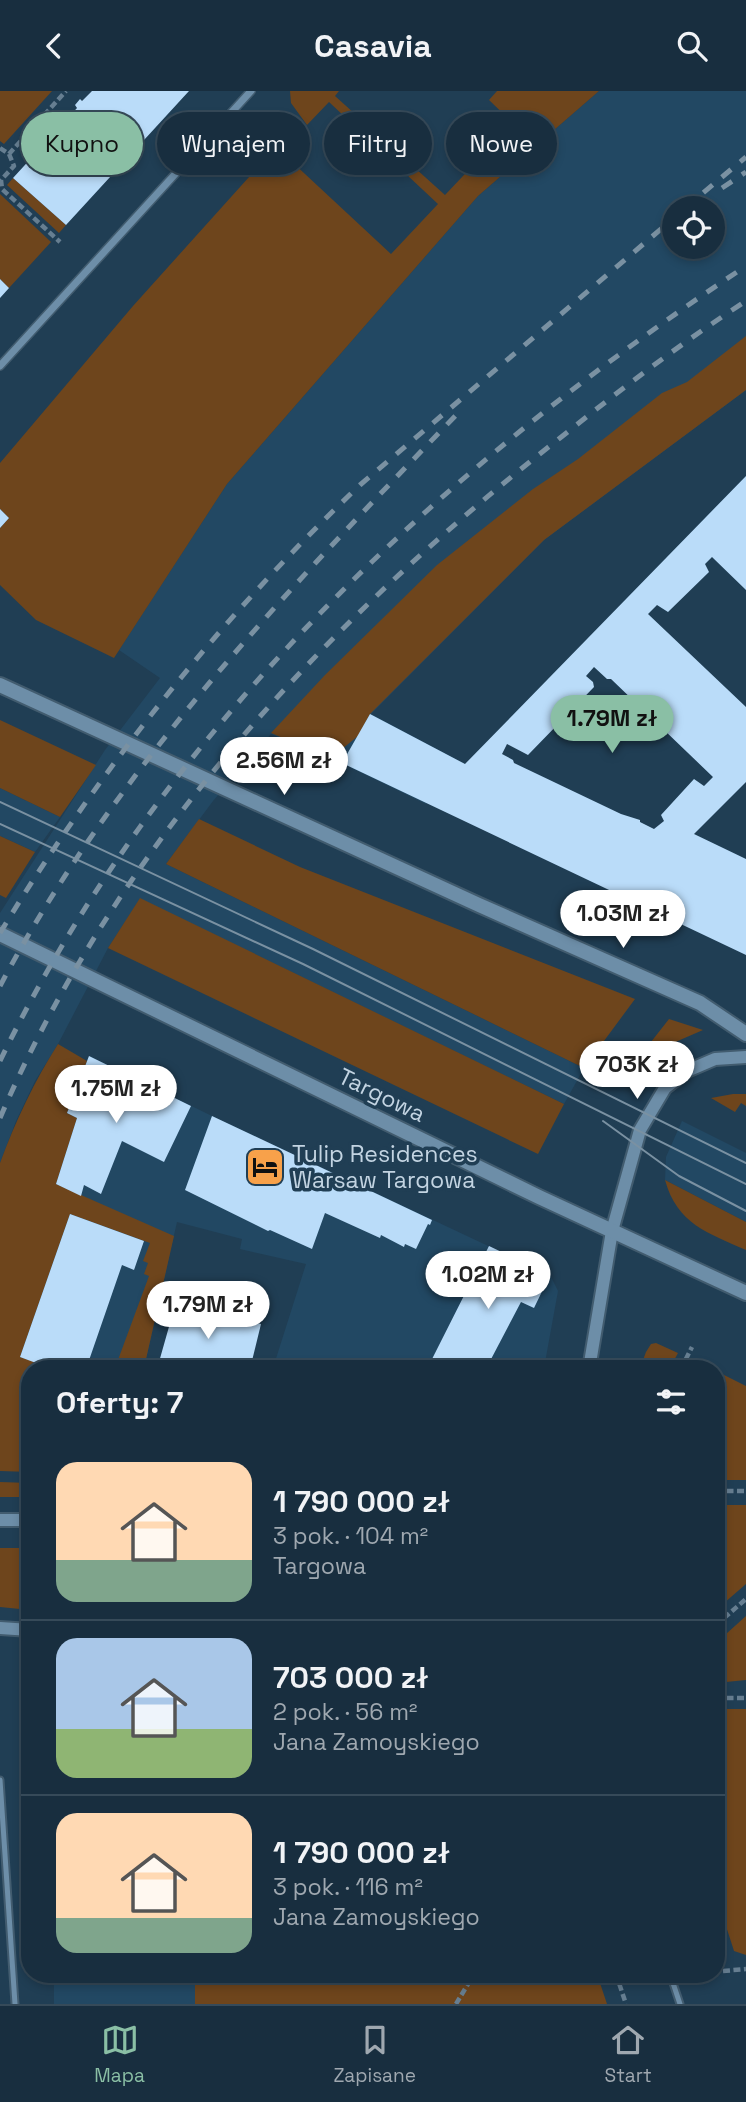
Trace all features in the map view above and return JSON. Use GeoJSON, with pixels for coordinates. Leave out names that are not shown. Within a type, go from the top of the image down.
{"type":"FeatureCollection","features":[{"type":"Feature","properties":{"kind":"main road"},"geometry":{"type":"LineString","coordinates":[[0,685],[479,905],[700,1003],[746,1034]]}},
{"type":"Feature","properties":{"kind":"main road","name":"Targowa"},"geometry":{"type":"LineString","coordinates":[[0,934],[612,1231],[746,1293]]}},
{"type":"Feature","properties":{"kind":"street"},"geometry":{"type":"LineString","coordinates":[[0,366],[251,91]]}},
{"type":"Feature","properties":{"kind":"street"},"geometry":{"type":"LineString","coordinates":[[590,1360],[612,1231],[635,1143],[665,1088],[687,1071],[715,1059],[746,1058]]}},
{"type":"Feature","properties":{"kind":"street"},"geometry":{"type":"LineString","coordinates":[[0,1520],[21,1520]]}},
{"type":"Feature","properties":{"kind":"street"},"geometry":{"type":"LineString","coordinates":[[0,1628],[21,1629]]}},
{"type":"Feature","properties":{"kind":"lane"},"geometry":{"type":"LineString","coordinates":[[0,1780],[15,2004]]}},
{"type":"Feature","properties":{"kind":"lane"},"geometry":{"type":"LineString","coordinates":[[673,1983],[680,2004]]}},
{"type":"Feature","properties":{"kind":"path"},"geometry":{"type":"LineString","coordinates":[[9,155],[66,91]]}},
{"type":"Feature","properties":{"kind":"path"},"geometry":{"type":"LineString","coordinates":[[0,148],[9,155],[14,166],[2,180],[2,189],[60,242]]}},
{"type":"Feature","properties":{"kind":"path"},"geometry":{"type":"LineString","coordinates":[[686,1360],[692,1347]]}},
{"type":"Feature","properties":{"kind":"path"},"geometry":{"type":"LineString","coordinates":[[725,1491],[746,1491]]}},
{"type":"Feature","properties":{"kind":"path"},"geometry":{"type":"LineString","coordinates":[[725,1617],[746,1599]]}},
{"type":"Feature","properties":{"kind":"path"},"geometry":{"type":"LineString","coordinates":[[725,1698],[746,1698]]}},
{"type":"Feature","properties":{"kind":"path"},"geometry":{"type":"LineString","coordinates":[[725,1971],[746,1969]]}},
{"type":"Feature","properties":{"kind":"path"},"geometry":{"type":"LineString","coordinates":[[456,2004],[469,1983]]}},
{"type":"Feature","properties":{"kind":"path"},"geometry":{"type":"LineString","coordinates":[[619,1983],[626,2004]]}},
{"type":"Feature","properties":{"kind":"shaded area"},"geometry":{"type":"Polygon","coordinates":[[[0,91],[52,91],[33,112],[21,112],[21,125],[4,144],[0,141],[0,91]]]}},
{"type":"Feature","properties":{"kind":"shaded area"},"geometry":{"type":"Polygon","coordinates":[[[290,91],[339,91],[335,96],[353,112],[340,112],[329,102],[310,122],[310,112],[298,112],[291,103],[290,91]]]}},
{"type":"Feature","properties":{"kind":"shaded area"},"geometry":{"type":"Polygon","coordinates":[[[497,91],[599,91],[557,127],[557,112],[502,112],[489,100],[497,91]]]}},
{"type":"Feature","properties":{"kind":"shaded area"},"geometry":{"type":"Polygon","coordinates":[[[599,91],[746,91],[746,390],[544,540],[371,714],[465,764],[426,804],[331,758],[271,734],[213,801],[166,864],[584,1068],[564,1104],[140,899],[108,948],[58,1044],[35,1081],[0,1163],[0,913],[105,750],[160,678],[119,650],[227,484],[478,196],[502,175],[557,175],[557,127],[599,91]]]}},
{"type":"Feature","properties":{"kind":"shaded area"},"geometry":{"type":"Polygon","coordinates":[[[251,175],[306,175],[391,254],[438,204],[407,175],[423,175],[445,195],[464,175],[502,175],[478,196],[227,484],[114,658],[36,620],[0,585],[0,528],[9,518],[0,509],[0,463],[133,306],[251,175]]]}},
{"type":"Feature","properties":{"kind":"shaded area"},"geometry":{"type":"Polygon","coordinates":[[[13,178],[66,225],[59,233],[7,185],[13,178]]]}},
{"type":"Feature","properties":{"kind":"shaded area"},"geometry":{"type":"Polygon","coordinates":[[[0,194],[51,242],[9,288],[0,279],[0,194]]]}},
{"type":"Feature","properties":{"kind":"shaded area"},"geometry":{"type":"Polygon","coordinates":[[[746,336],[746,390],[544,540],[370,714],[358,736],[331,758],[271,733],[325,675],[437,565],[662,393],[687,382],[746,336]]]}},
{"type":"Feature","properties":{"kind":"shaded area"},"geometry":{"type":"Polygon","coordinates":[[[0,720],[96,765],[60,817],[0,788],[0,720]]]}},
{"type":"Feature","properties":{"kind":"shaded area"},"geometry":{"type":"Polygon","coordinates":[[[0,788],[60,817],[35,852],[0,836],[0,788]]]}},
{"type":"Feature","properties":{"kind":"shaded area"},"geometry":{"type":"Polygon","coordinates":[[[199,819],[300,867],[635,999],[584,1068],[166,864],[199,819]]]}},
{"type":"Feature","properties":{"kind":"shaded area"},"geometry":{"type":"Polygon","coordinates":[[[0,836],[35,852],[6,898],[0,895],[0,836]]]}},
{"type":"Feature","properties":{"kind":"shaded area"},"geometry":{"type":"Polygon","coordinates":[[[140,898],[564,1104],[538,1154],[108,948],[140,898]]]}},
{"type":"Feature","properties":{"kind":"shaded area"},"geometry":{"type":"Polygon","coordinates":[[[669,1019],[703,1030],[641,1060],[640,1056],[669,1019]]]}},
{"type":"Feature","properties":{"kind":"shaded area"},"geometry":{"type":"Polygon","coordinates":[[[58,1044],[87,1061],[67,1113],[77,1118],[56,1184],[174,1236],[146,1360],[118,1360],[149,1276],[144,1274],[148,1263],[143,1261],[150,1243],[70,1214],[20,1357],[29,1360],[21,1360],[21,1472],[0,1471],[0,1163],[41,1073],[58,1044]]]}},
{"type":"Feature","properties":{"kind":"shaded area"},"geometry":{"type":"Polygon","coordinates":[[[89,1056],[550,1275],[558,1291],[545,1360],[276,1360],[306,1264],[240,1249],[242,1239],[177,1222],[146,1360],[21,1362],[0,1344],[77,1119],[67,1113],[89,1056]]]}},
{"type":"Feature","properties":{"kind":"shaded area"},"geometry":{"type":"Polygon","coordinates":[[[746,1094],[746,1106],[741,1103],[735,1112],[711,1098],[746,1094]]]}},
{"type":"Feature","properties":{"kind":"shaded area"},"geometry":{"type":"Polygon","coordinates":[[[682,1121],[746,1153],[746,1222],[665,1180],[666,1157],[682,1121]]]}},
{"type":"Feature","properties":{"kind":"shaded area"},"geometry":{"type":"Polygon","coordinates":[[[665,1180],[746,1222],[746,1250],[707,1232],[686,1217],[670,1195],[665,1180]]]}},
{"type":"Feature","properties":{"kind":"shaded area"},"geometry":{"type":"Polygon","coordinates":[[[656,1343],[678,1353],[674,1360],[643,1360],[651,1344],[656,1343]]]}},
{"type":"Feature","properties":{"kind":"shaded area"},"geometry":{"type":"Polygon","coordinates":[[[725,1376],[746,1386],[746,1480],[725,1480],[725,1376]]]}},
{"type":"Feature","properties":{"kind":"shaded area"},"geometry":{"type":"Polygon","coordinates":[[[0,1482],[21,1483],[21,1497],[0,1497],[0,1482]]]}},
{"type":"Feature","properties":{"kind":"shaded area"},"geometry":{"type":"Polygon","coordinates":[[[725,1505],[746,1505],[746,1584],[725,1602],[725,1505]]]}},
{"type":"Feature","properties":{"kind":"shaded area"},"geometry":{"type":"Polygon","coordinates":[[[0,1548],[21,1548],[21,1609],[0,1607],[0,1548]]]}},
{"type":"Feature","properties":{"kind":"shaded area"},"geometry":{"type":"Polygon","coordinates":[[[746,1616],[746,1680],[725,1682],[725,1635],[746,1616]]]}},
{"type":"Feature","properties":{"kind":"shaded area"},"geometry":{"type":"Polygon","coordinates":[[[725,1709],[746,1709],[746,1955],[734,1951],[725,1923],[725,1709]]]}},
{"type":"Feature","properties":{"kind":"shaded area"},"geometry":{"type":"Polygon","coordinates":[[[54,1983],[195,1983],[195,2004],[54,2004],[54,1983]]]}},
{"type":"Feature","properties":{"kind":"shaded area"},"geometry":{"type":"Polygon","coordinates":[[[195,1983],[600,1983],[607,2004],[195,2004],[195,1983]]]}},
{"type":"Feature","properties":{"kind":"building"},"geometry":{"type":"Polygon","coordinates":[[[92,91],[189,91],[170,112],[157,112],[157,126],[143,141],[143,112],[73,112],[77,108],[75,105],[80,99],[82,101],[92,91]]]}},
{"type":"Feature","properties":{"kind":"building"},"geometry":{"type":"Polygon","coordinates":[[[21,169],[21,175],[112,175],[66,225],[13,178],[21,169]]]}},
{"type":"Feature","properties":{"kind":"building"},"geometry":{"type":"Polygon","coordinates":[[[0,279],[9,288],[0,298],[0,279]]]}},
{"type":"Feature","properties":{"kind":"building"},"geometry":{"type":"Polygon","coordinates":[[[746,476],[746,590],[712,557],[705,564],[709,572],[668,612],[657,605],[648,614],[746,707],[746,782],[694,834],[746,859],[746,955],[342,763],[370,714],[465,764],[746,476]],[[594,667],[586,676],[593,682],[594,687],[528,755],[507,744],[502,754],[514,763],[621,814],[640,820],[654,829],[664,821],[661,815],[694,779],[704,786],[713,777],[611,679],[607,679],[594,667]]]}},
{"type":"Feature","properties":{"kind":"building"},"geometry":{"type":"Polygon","coordinates":[[[0,509],[9,518],[0,528],[0,509]]]}},
{"type":"Feature","properties":{"kind":"building"},"geometry":{"type":"Polygon","coordinates":[[[89,1056],[191,1106],[164,1162],[122,1141],[101,1194],[84,1185],[81,1196],[56,1184],[77,1118],[67,1113],[89,1056]]]}},
{"type":"Feature","properties":{"kind":"building"},"geometry":{"type":"Polygon","coordinates":[[[212,1116],[432,1220],[430,1225],[428,1224],[416,1249],[405,1244],[404,1247],[381,1235],[380,1238],[325,1213],[312,1249],[268,1231],[185,1190],[212,1116]]]}},
{"type":"Feature","properties":{"kind":"building"},"geometry":{"type":"Polygon","coordinates":[[[70,1214],[144,1241],[134,1270],[122,1265],[89,1360],[28,1360],[20,1357],[70,1214]]]}},
{"type":"Feature","properties":{"kind":"building"},"geometry":{"type":"Polygon","coordinates":[[[489,1246],[550,1275],[534,1308],[521,1302],[491,1360],[432,1360],[489,1246]]]}},
{"type":"Feature","properties":{"kind":"building"},"geometry":{"type":"Polygon","coordinates":[[[176,1302],[261,1324],[252,1360],[160,1360],[176,1302]]]}},
{"type":"Feature","properties":{"kind":"tram line"},"geometry":{"type":"LineString","coordinates":[[0,802],[313,949],[746,1163]]}},
{"type":"Feature","properties":{"kind":"tram line"},"geometry":{"type":"LineString","coordinates":[[0,824],[303,964],[746,1184]]}},
{"type":"Feature","properties":{"kind":"tram line"},"geometry":{"type":"LineString","coordinates":[[603,1121],[679,1176],[746,1211]]}},
{"type":"Feature","properties":{"kind":"railway"},"geometry":{"type":"LineString","coordinates":[[699,196],[746,157]]}},
{"type":"Feature","properties":{"kind":"railway"},"geometry":{"type":"LineString","coordinates":[[722,188],[746,172]]}},
{"type":"Feature","properties":{"kind":"railway"},"geometry":{"type":"LineString","coordinates":[[0,933],[38,872],[121,754],[165,697],[259,588],[360,485],[662,228]]}},
{"type":"Feature","properties":{"kind":"railway"},"geometry":{"type":"LineString","coordinates":[[0,1061],[66,939],[142,825],[227,716],[319,614],[419,518],[524,428],[633,344],[746,266]]}},
{"type":"Feature","properties":{"kind":"railway"},"geometry":{"type":"LineString","coordinates":[[0,1118],[48,1017],[105,921],[168,830],[237,743],[312,661],[391,582],[474,508],[628,385],[746,301]]}},
{"type":"Feature","properties":{"kind":"railway"},"geometry":{"type":"LineString","coordinates":[[0,986],[46,906],[97,829],[152,754],[271,612],[461,410]]}},
{"type":"Feature","properties":{"kind":"place","name":"Tulip Residences Warsaw Targowa"},"geometry":{"type":"Point","coordinates":[265,1167]}}]}
